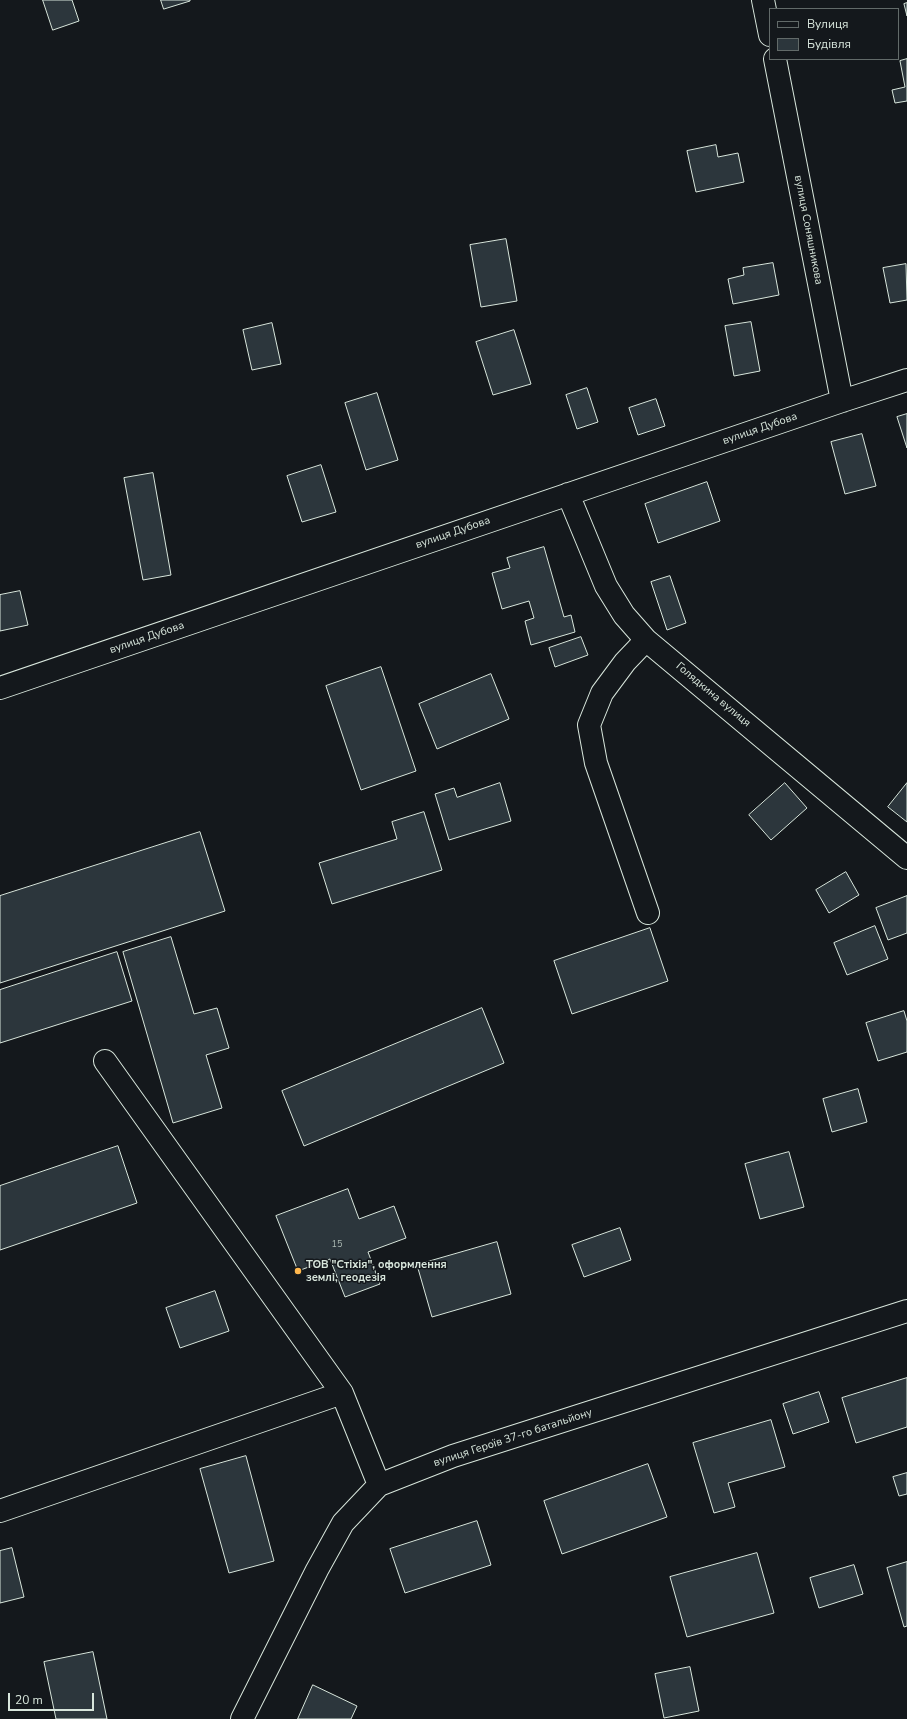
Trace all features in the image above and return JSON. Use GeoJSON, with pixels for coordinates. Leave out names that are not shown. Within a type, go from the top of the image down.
{"type":"FeatureCollection","features":[{"type":"Feature","properties":{"kind":"street"},"geometry":{"type":"LineString","coordinates":[[763,0],[769,30]]}},
{"type":"Feature","properties":{"kind":"street","name":"вулиця Соняшникова"},"geometry":{"type":"LineString","coordinates":[[775,60],[842,401]]}},
{"type":"Feature","properties":{"kind":"street","name":"вулиця Дубова"},"geometry":{"type":"LineString","coordinates":[[0,688],[907,380]]}},
{"type":"Feature","properties":{"kind":"street","name":"Голядкина вулиця"},"geometry":{"type":"LineString","coordinates":[[568,494],[606,586],[624,615],[646,640],[907,858]]}},
{"type":"Feature","properties":{"kind":"street"},"geometry":{"type":"LineString","coordinates":[[646,640],[625,662],[602,693],[589,725],[596,763],[648,914]]}},
{"type":"Feature","properties":{"kind":"street"},"geometry":{"type":"LineString","coordinates":[[105,1061],[342,1392],[379,1485]]}},
{"type":"Feature","properties":{"kind":"street","name":"вулиця Героїв 37-го батальйону"},"geometry":{"type":"LineString","coordinates":[[242,1719],[317,1570],[344,1523],[379,1485],[454,1456],[907,1311]]}},
{"type":"Feature","properties":{"kind":"street"},"geometry":{"type":"LineString","coordinates":[[0,1511],[342,1392]]}},
{"type":"Feature","properties":{"kind":"building"},"geometry":{"type":"Polygon","coordinates":[[[43,0],[72,0],[79,21],[53,30],[43,0]]]}},
{"type":"Feature","properties":{"kind":"building"},"geometry":{"type":"Polygon","coordinates":[[[161,0],[190,0],[190,1],[164,9],[161,0]]]}},
{"type":"Feature","properties":{"kind":"building"},"geometry":{"type":"Polygon","coordinates":[[[907,3],[907,16],[904,4],[907,3]]]}},
{"type":"Feature","properties":{"kind":"building"},"geometry":{"type":"Polygon","coordinates":[[[907,59],[907,101],[895,103],[892,90],[905,87],[900,61],[907,59]]]}},
{"type":"Feature","properties":{"kind":"building"},"geometry":{"type":"Polygon","coordinates":[[[716,145],[718,157],[738,153],[744,182],[696,192],[687,151],[716,145]]]}},
{"type":"Feature","properties":{"kind":"building"},"geometry":{"type":"Polygon","coordinates":[[[506,239],[517,301],[481,307],[470,245],[506,239]]]}},
{"type":"Feature","properties":{"kind":"building"},"geometry":{"type":"Polygon","coordinates":[[[773,263],[779,295],[733,304],[728,279],[744,275],[743,268],[773,263]]]}},
{"type":"Feature","properties":{"kind":"building"},"geometry":{"type":"Polygon","coordinates":[[[906,264],[907,300],[890,303],[883,268],[906,264]]]}},
{"type":"Feature","properties":{"kind":"building"},"geometry":{"type":"Polygon","coordinates":[[[751,322],[760,371],[734,376],[725,326],[751,322]]]}},
{"type":"Feature","properties":{"kind":"building"},"geometry":{"type":"Polygon","coordinates":[[[272,323],[281,364],[252,370],[243,330],[272,323]]]}},
{"type":"Feature","properties":{"kind":"building"},"geometry":{"type":"Polygon","coordinates":[[[514,330],[531,384],[493,395],[476,342],[514,330]]]}},
{"type":"Feature","properties":{"kind":"building"},"geometry":{"type":"Polygon","coordinates":[[[587,388],[598,422],[577,429],[566,395],[587,388]]]}},
{"type":"Feature","properties":{"kind":"building"},"geometry":{"type":"Polygon","coordinates":[[[377,393],[398,460],[366,470],[345,403],[377,393]]]}},
{"type":"Feature","properties":{"kind":"building"},"geometry":{"type":"Polygon","coordinates":[[[656,399],[665,426],[638,435],[629,408],[656,399]]]}},
{"type":"Feature","properties":{"kind":"building"},"geometry":{"type":"Polygon","coordinates":[[[907,414],[907,448],[897,417],[907,414]]]}},
{"type":"Feature","properties":{"kind":"building"},"geometry":{"type":"Polygon","coordinates":[[[862,434],[876,486],[845,494],[831,442],[862,434]]]}},
{"type":"Feature","properties":{"kind":"building"},"geometry":{"type":"Polygon","coordinates":[[[321,465],[336,512],[302,522],[287,476],[321,465]]]}},
{"type":"Feature","properties":{"kind":"building"},"geometry":{"type":"Polygon","coordinates":[[[153,473],[171,575],[143,580],[124,478],[153,473]]]}},
{"type":"Feature","properties":{"kind":"building"},"geometry":{"type":"Polygon","coordinates":[[[707,482],[720,521],[658,543],[645,504],[707,482]]]}},
{"type":"Feature","properties":{"kind":"building"},"geometry":{"type":"Polygon","coordinates":[[[544,547],[564,617],[571,615],[575,632],[531,645],[525,621],[534,618],[529,601],[502,609],[492,573],[510,568],[507,558],[544,547]]]}},
{"type":"Feature","properties":{"kind":"building"},"geometry":{"type":"Polygon","coordinates":[[[670,576],[686,623],[667,630],[651,582],[670,576]]]}},
{"type":"Feature","properties":{"kind":"building"},"geometry":{"type":"Polygon","coordinates":[[[20,591],[28,625],[0,631],[0,595],[20,591]]]}},
{"type":"Feature","properties":{"kind":"building"},"geometry":{"type":"Polygon","coordinates":[[[581,637],[588,655],[555,667],[549,648],[581,637]]]}},
{"type":"Feature","properties":{"kind":"building"},"geometry":{"type":"Polygon","coordinates":[[[381,667],[416,771],[361,790],[326,686],[381,667]]]}},
{"type":"Feature","properties":{"kind":"building"},"geometry":{"type":"Polygon","coordinates":[[[491,674],[509,719],[437,749],[419,704],[491,674]]]}},
{"type":"Feature","properties":{"kind":"building"},"geometry":{"type":"Polygon","coordinates":[[[500,783],[511,821],[449,840],[435,794],[454,788],[457,797],[500,783]]]}},
{"type":"Feature","properties":{"kind":"building"},"geometry":{"type":"Polygon","coordinates":[[[785,783],[807,808],[771,840],[749,815],[785,783]]]}},
{"type":"Feature","properties":{"kind":"building"},"geometry":{"type":"Polygon","coordinates":[[[907,783],[907,822],[888,807],[907,783]]]}},
{"type":"Feature","properties":{"kind":"building"},"geometry":{"type":"Polygon","coordinates":[[[424,812],[442,870],[332,904],[319,863],[397,839],[392,822],[424,812]]]}},
{"type":"Feature","properties":{"kind":"building"},"geometry":{"type":"Polygon","coordinates":[[[200,832],[225,911],[0,983],[0,896],[200,832]]]}},
{"type":"Feature","properties":{"kind":"building"},"geometry":{"type":"Polygon","coordinates":[[[846,872],[859,895],[829,913],[816,890],[846,872]]]}},
{"type":"Feature","properties":{"kind":"building"},"geometry":{"type":"Polygon","coordinates":[[[907,896],[907,933],[888,940],[876,908],[907,896]]]}},
{"type":"Feature","properties":{"kind":"building"},"geometry":{"type":"Polygon","coordinates":[[[875,926],[888,959],[847,975],[834,943],[875,926]]]}},
{"type":"Feature","properties":{"kind":"building"},"geometry":{"type":"Polygon","coordinates":[[[650,928],[668,981],[572,1014],[554,961],[650,928]]]}},
{"type":"Feature","properties":{"kind":"building"},"geometry":{"type":"Polygon","coordinates":[[[171,937],[194,1014],[217,1008],[229,1048],[206,1055],[222,1108],[173,1123],[123,952],[171,937]]]}},
{"type":"Feature","properties":{"kind":"building"},"geometry":{"type":"Polygon","coordinates":[[[117,952],[132,1001],[0,1043],[0,990],[117,952]]]}},
{"type":"Feature","properties":{"kind":"building"},"geometry":{"type":"Polygon","coordinates":[[[482,1008],[504,1063],[304,1146],[282,1091],[482,1008]]]}},
{"type":"Feature","properties":{"kind":"building"},"geometry":{"type":"Polygon","coordinates":[[[904,1011],[907,1021],[907,1052],[878,1061],[866,1023],[904,1011]]]}},
{"type":"Feature","properties":{"kind":"building"},"geometry":{"type":"Polygon","coordinates":[[[858,1089],[867,1122],[832,1132],[823,1099],[858,1089]]]}},
{"type":"Feature","properties":{"kind":"building"},"geometry":{"type":"Polygon","coordinates":[[[118,1146],[137,1203],[0,1250],[0,1186],[118,1146]]]}},
{"type":"Feature","properties":{"kind":"building"},"geometry":{"type":"Polygon","coordinates":[[[789,1152],[804,1207],[760,1219],[745,1164],[789,1152]]]}},
{"type":"Feature","properties":{"kind":"building"},"geometry":{"type":"Polygon","coordinates":[[[348,1189],[359,1219],[394,1206],[406,1238],[368,1252],[380,1284],[345,1297],[330,1259],[298,1271],[276,1216],[348,1189]]]}},
{"type":"Feature","properties":{"kind":"building"},"geometry":{"type":"Polygon","coordinates":[[[620,1228],[631,1260],[584,1277],[572,1245],[620,1228]]]}},
{"type":"Feature","properties":{"kind":"building"},"geometry":{"type":"Polygon","coordinates":[[[497,1242],[511,1294],[432,1317],[417,1265],[497,1242]]]}},
{"type":"Feature","properties":{"kind":"building"},"geometry":{"type":"Polygon","coordinates":[[[215,1291],[229,1331],[180,1348],[166,1308],[215,1291]]]}},
{"type":"Feature","properties":{"kind":"building"},"geometry":{"type":"Polygon","coordinates":[[[907,1378],[907,1427],[856,1443],[842,1398],[907,1378]]]}},
{"type":"Feature","properties":{"kind":"building"},"geometry":{"type":"Polygon","coordinates":[[[819,1392],[829,1422],[793,1434],[783,1404],[819,1392]]]}},
{"type":"Feature","properties":{"kind":"building"},"geometry":{"type":"Polygon","coordinates":[[[771,1420],[785,1467],[728,1483],[735,1507],[714,1513],[693,1443],[771,1420]]]}},
{"type":"Feature","properties":{"kind":"building"},"geometry":{"type":"Polygon","coordinates":[[[246,1456],[274,1561],[229,1573],[200,1469],[246,1456]]]}},
{"type":"Feature","properties":{"kind":"building"},"geometry":{"type":"Polygon","coordinates":[[[648,1464],[667,1517],[562,1554],[544,1501],[648,1464]]]}},
{"type":"Feature","properties":{"kind":"building"},"geometry":{"type":"Polygon","coordinates":[[[907,1473],[907,1494],[899,1496],[893,1477],[907,1473]]]}},
{"type":"Feature","properties":{"kind":"building"},"geometry":{"type":"Polygon","coordinates":[[[477,1521],[491,1565],[405,1593],[390,1549],[477,1521]]]}},
{"type":"Feature","properties":{"kind":"building"},"geometry":{"type":"Polygon","coordinates":[[[12,1548],[24,1597],[0,1603],[0,1551],[12,1548]]]}},
{"type":"Feature","properties":{"kind":"building"},"geometry":{"type":"Polygon","coordinates":[[[757,1553],[774,1613],[687,1637],[670,1577],[757,1553]]]}},
{"type":"Feature","properties":{"kind":"building"},"geometry":{"type":"Polygon","coordinates":[[[907,1562],[907,1626],[904,1627],[887,1568],[907,1562]]]}},
{"type":"Feature","properties":{"kind":"building"},"geometry":{"type":"Polygon","coordinates":[[[854,1565],[863,1594],[819,1608],[810,1578],[854,1565]]]}},
{"type":"Feature","properties":{"kind":"building"},"geometry":{"type":"Polygon","coordinates":[[[93,1652],[107,1719],[56,1719],[44,1662],[93,1652]]]}},
{"type":"Feature","properties":{"kind":"building"},"geometry":{"type":"Polygon","coordinates":[[[690,1667],[699,1711],[664,1718],[655,1674],[690,1667]]]}},
{"type":"Feature","properties":{"kind":"building"},"geometry":{"type":"Polygon","coordinates":[[[313,1685],[357,1706],[351,1719],[298,1719],[313,1685]]]}},
{"type":"Feature","properties":{"kind":"place","name":"ТОВ \"Стіхія\", оформлення землі, геодезія"},"geometry":{"type":"Point","coordinates":[298,1271]}}]}
